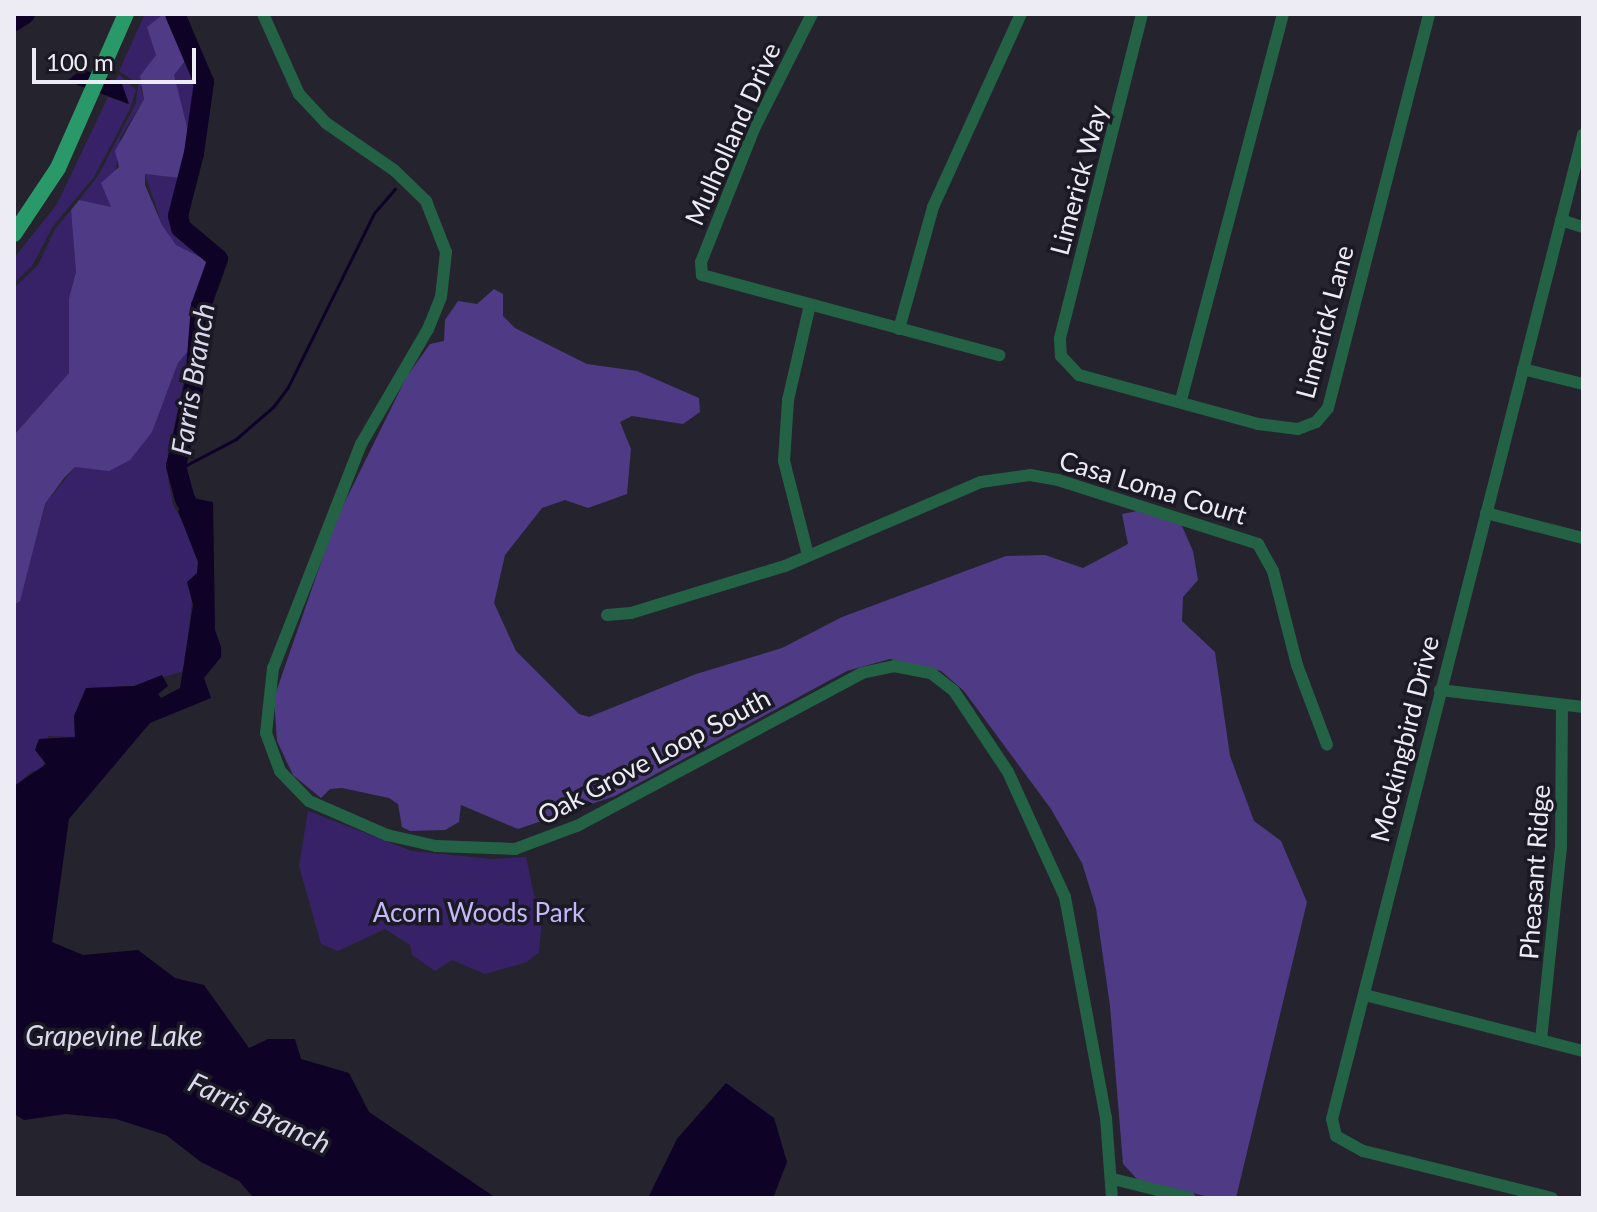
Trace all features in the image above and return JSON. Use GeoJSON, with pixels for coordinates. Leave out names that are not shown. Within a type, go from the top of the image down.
{"type":"FeatureCollection","features":[{"type":"Feature","properties":{"kind":"main road"},"geometry":{"type":"LineString","coordinates":[[14,234],[46,192],[126,14]]}},
{"type":"Feature","properties":{"kind":"street","name":"Oak Grove Loop South"},"geometry":{"type":"LineString","coordinates":[[263,14],[299,94],[326,123],[394,170],[426,201],[446,252],[441,297],[428,329],[361,444],[273,668],[265,722],[270,752],[280,771],[309,801],[387,835],[452,848],[515,849],[577,826],[862,673],[894,666],[931,673],[954,691],[1008,772],[1065,897],[1113,1179],[1112,1198]]}},
{"type":"Feature","properties":{"kind":"street","name":"Mulholland Drive"},"geometry":{"type":"LineString","coordinates":[[810,305],[702,275],[701,262],[754,129],[812,14]]}},
{"type":"Feature","properties":{"kind":"street"},"geometry":{"type":"LineString","coordinates":[[899,329],[933,207],[1021,14]]}},
{"type":"Feature","properties":{"kind":"street","name":"Limerick Way"},"geometry":{"type":"LineString","coordinates":[[1061,356],[1060,339],[1142,14]]}},
{"type":"Feature","properties":{"kind":"street"},"geometry":{"type":"LineString","coordinates":[[1181,400],[1283,14]]}},
{"type":"Feature","properties":{"kind":"street","name":"Limerick Lane"},"geometry":{"type":"LineString","coordinates":[[1061,356],[1079,375],[1283,429],[1309,427],[1324,415],[1429,14]]}},
{"type":"Feature","properties":{"kind":"street","name":"Mockingbird Drive"},"geometry":{"type":"LineString","coordinates":[[1552,1198],[1363,1151],[1336,1136],[1332,1119],[1583,135]]}},
{"type":"Feature","properties":{"kind":"street"},"geometry":{"type":"LineString","coordinates":[[1561,220],[1583,227]]}},
{"type":"Feature","properties":{"kind":"street"},"geometry":{"type":"LineString","coordinates":[[808,555],[784,461],[788,400],[810,305],[999,355]]}},
{"type":"Feature","properties":{"kind":"street"},"geometry":{"type":"LineString","coordinates":[[1523,369],[1583,384]]}},
{"type":"Feature","properties":{"kind":"street","name":"Casa Loma Court"},"geometry":{"type":"LineString","coordinates":[[607,615],[712,591],[808,555],[956,490],[1030,475],[1119,496],[1244,536],[1265,552],[1273,571],[1297,665],[1327,745]]}},
{"type":"Feature","properties":{"kind":"street"},"geometry":{"type":"LineString","coordinates":[[1486,513],[1583,538]]}},
{"type":"Feature","properties":{"kind":"street"},"geometry":{"type":"LineString","coordinates":[[1440,690],[1583,707]]}},
{"type":"Feature","properties":{"kind":"street","name":"Pheasant Ridge"},"geometry":{"type":"LineString","coordinates":[[1541,1040],[1561,848],[1562,706]]}},
{"type":"Feature","properties":{"kind":"street"},"geometry":{"type":"LineString","coordinates":[[1365,995],[1583,1051]]}},
{"type":"Feature","properties":{"kind":"street"},"geometry":{"type":"LineString","coordinates":[[1113,1179],[1190,1198]]}},
{"type":"Feature","properties":{"kind":"green space"},"geometry":{"type":"Polygon","coordinates":[[[145,14],[172,16],[161,16],[156,55],[141,88],[144,99],[120,138],[111,207],[95,207],[79,200],[98,176],[136,103],[138,84],[119,71],[145,14]]]}},
{"type":"Feature","properties":{"kind":"green space"},"geometry":{"type":"Polygon","coordinates":[[[188,57],[198,84],[189,146],[174,75],[188,57]]]}},
{"type":"Feature","properties":{"kind":"green space"},"geometry":{"type":"Polygon","coordinates":[[[119,74],[136,90],[130,109],[94,177],[53,226],[32,266],[14,283],[14,258],[57,204],[108,97],[128,104],[115,81],[119,74]]]}},
{"type":"Feature","properties":{"kind":"green space"},"geometry":{"type":"Polygon","coordinates":[[[145,174],[179,178],[171,204],[172,227],[211,261],[210,274],[206,260],[176,245],[162,225],[145,174]]]}},
{"type":"Feature","properties":{"kind":"green space"},"geometry":{"type":"Polygon","coordinates":[[[71,210],[76,272],[69,298],[69,373],[14,435],[14,288],[38,265],[55,229],[71,210]]]}},
{"type":"Feature","properties":{"kind":"green space"},"geometry":{"type":"Polygon","coordinates":[[[190,349],[166,466],[173,505],[189,533],[198,562],[197,573],[187,583],[193,593],[184,671],[134,686],[86,688],[74,716],[75,737],[48,736],[43,769],[31,772],[15,786],[14,605],[20,600],[45,504],[75,467],[152,432],[178,363],[190,349]]]}},
{"type":"Feature","properties":{"kind":"green space","name":"Acorn Woods Park"},"geometry":{"type":"Polygon","coordinates":[[[308,811],[412,851],[492,859],[526,857],[534,895],[543,909],[539,952],[527,962],[485,974],[452,960],[435,971],[412,955],[410,945],[385,929],[338,951],[321,944],[299,866],[308,811]]]}},
{"type":"Feature","properties":{"kind":"shaded area"},"geometry":{"type":"Polygon","coordinates":[[[161,16],[172,16],[188,57],[174,75],[188,131],[188,156],[179,178],[145,174],[145,185],[162,225],[176,245],[206,260],[210,274],[192,312],[190,349],[178,363],[152,432],[130,460],[109,471],[75,467],[64,478],[45,504],[20,601],[14,605],[14,435],[69,373],[69,298],[76,272],[71,210],[79,200],[111,207],[101,183],[119,167],[115,151],[144,99],[140,76],[156,55],[147,27],[161,16]]]}},
{"type":"Feature","properties":{"kind":"shaded area"},"geometry":{"type":"Polygon","coordinates":[[[494,289],[503,294],[503,316],[515,328],[587,364],[637,371],[699,398],[700,412],[683,424],[632,416],[620,422],[631,449],[627,494],[588,508],[565,500],[542,508],[505,555],[494,603],[516,651],[579,714],[589,717],[696,674],[782,648],[842,617],[1006,556],[1045,555],[1083,568],[1128,544],[1122,514],[1137,511],[1181,524],[1193,551],[1198,580],[1183,597],[1182,621],[1215,652],[1230,756],[1254,821],[1281,841],[1307,902],[1236,1198],[1213,1198],[1138,1180],[1123,1164],[1110,1006],[1096,908],[1082,863],[1051,809],[964,691],[941,671],[890,659],[847,671],[615,796],[518,829],[461,805],[459,822],[445,830],[410,831],[402,827],[398,804],[389,798],[342,788],[330,789],[321,798],[293,775],[277,741],[274,698],[335,522],[407,376],[430,344],[444,341],[445,320],[458,301],[477,304],[494,289]]]}},
{"type":"Feature","properties":{"kind":"water"},"geometry":{"type":"Polygon","coordinates":[[[82,69],[122,84],[129,104],[67,81],[82,69]]]}},
{"type":"Feature","properties":{"kind":"water","name":"Grapevine Lake"},"geometry":{"type":"Polygon","coordinates":[[[192,498],[213,502],[215,630],[221,657],[204,678],[211,698],[150,723],[69,819],[52,942],[83,955],[138,950],[175,978],[204,985],[249,1048],[268,1039],[295,1039],[301,1059],[349,1073],[369,1112],[496,1198],[254,1198],[239,1181],[201,1162],[166,1135],[116,1119],[66,1114],[24,1120],[14,1114],[14,786],[46,764],[35,750],[39,739],[75,737],[74,716],[86,688],[134,686],[162,675],[168,686],[158,694],[161,698],[180,688],[193,605],[187,582],[197,573],[198,562],[178,511],[192,498]]]}},
{"type":"Feature","properties":{"kind":"water"},"geometry":{"type":"Polygon","coordinates":[[[726,1083],[774,1118],[787,1162],[773,1198],[648,1198],[677,1139],[726,1083]]]}},
{"type":"Feature","properties":{"kind":"waterway","name":"Farris Branch"},"geometry":{"type":"LineString","coordinates":[[14,21],[25,14]]}},
{"type":"Feature","properties":{"kind":"waterway","name":"Farris Branch"},"geometry":{"type":"LineString","coordinates":[[175,14],[204,82],[194,153],[178,216],[181,228],[218,259],[201,306],[195,382],[176,466],[185,499],[200,526]]}},
{"type":"Feature","properties":{"kind":"waterway"},"geometry":{"type":"LineString","coordinates":[[177,470],[236,439],[273,407],[288,387],[374,213],[395,189]]}}]}
